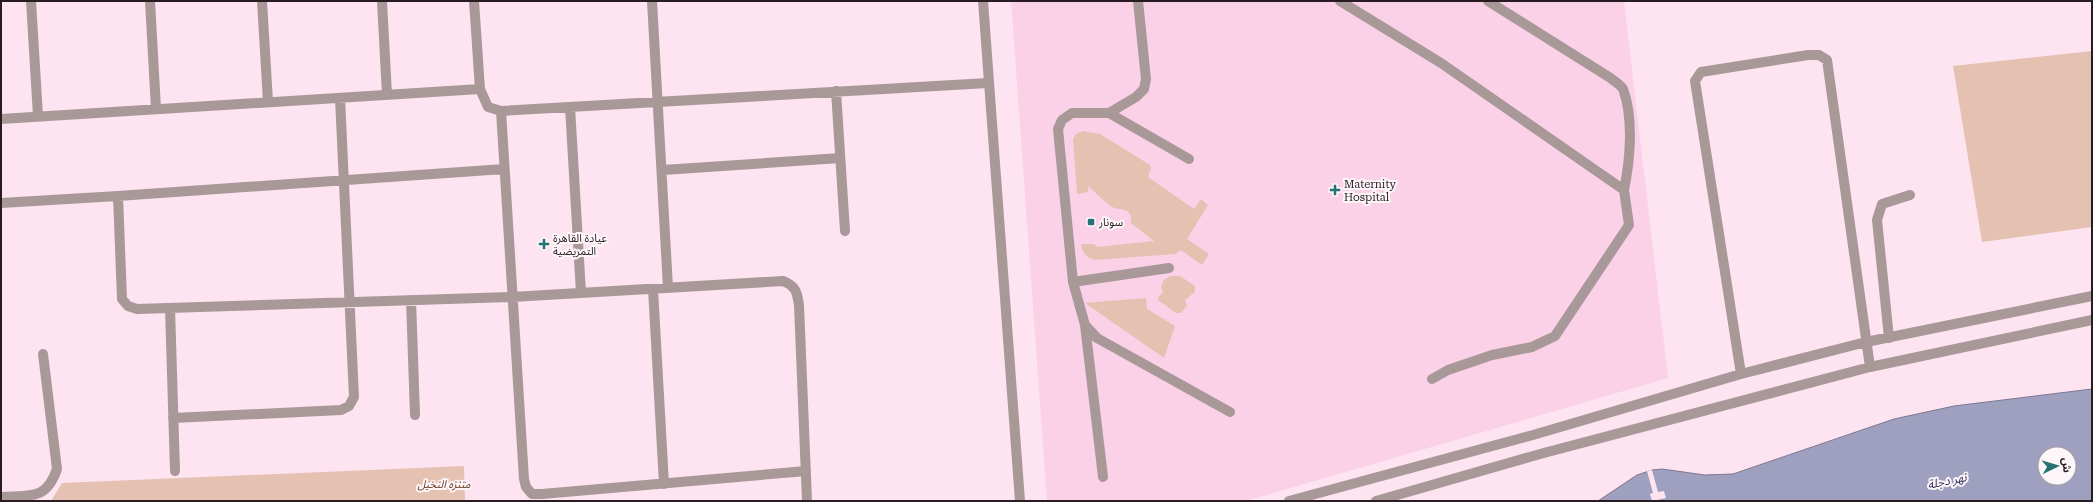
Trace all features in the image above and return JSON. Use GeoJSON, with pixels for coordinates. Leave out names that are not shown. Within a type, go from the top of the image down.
{"type":"FeatureCollection","features":[{"type":"Feature","properties":{"kind":"street"},"geometry":{"type":"LineString","coordinates":[[31,1],[38,116]]}},
{"type":"Feature","properties":{"kind":"street"},"geometry":{"type":"LineString","coordinates":[[150,1],[156,109]]}},
{"type":"Feature","properties":{"kind":"street"},"geometry":{"type":"LineString","coordinates":[[262,1],[268,102]]}},
{"type":"Feature","properties":{"kind":"street"},"geometry":{"type":"LineString","coordinates":[[382,1],[388,95]]}},
{"type":"Feature","properties":{"kind":"street"},"geometry":{"type":"LineString","coordinates":[[474,1],[480,89],[488,107],[501,111],[988,83]]}},
{"type":"Feature","properties":{"kind":"street"},"geometry":{"type":"LineString","coordinates":[[652,1],[668,288]]}},
{"type":"Feature","properties":{"kind":"street"},"geometry":{"type":"LineString","coordinates":[[983,1],[1020,501]]}},
{"type":"Feature","properties":{"kind":"street"},"geometry":{"type":"LineString","coordinates":[[1103,477],[1085,325],[1073,282],[1058,129],[1062,120],[1072,113],[1109,113],[1136,98],[1144,89],[1146,79],[1138,1]]}},
{"type":"Feature","properties":{"kind":"street"},"geometry":{"type":"LineString","coordinates":[[1340,1],[1441,64],[1624,190]]}},
{"type":"Feature","properties":{"kind":"street"},"geometry":{"type":"LineString","coordinates":[[1432,379],[1448,370],[1492,355],[1532,347],[1555,336],[1629,225],[1624,190],[1629,164],[1629,123],[1622,88],[1609,77],[1488,1]]}},
{"type":"Feature","properties":{"kind":"street"},"geometry":{"type":"LineString","coordinates":[[1741,374],[1695,81],[1701,72],[1808,55],[1819,55],[1827,60],[1870,367]]}},
{"type":"Feature","properties":{"kind":"street"},"geometry":{"type":"LineString","coordinates":[[1,118],[480,89]]}},
{"type":"Feature","properties":{"kind":"street"},"geometry":{"type":"LineString","coordinates":[[836,92],[845,232]]}},
{"type":"Feature","properties":{"kind":"street"},"geometry":{"type":"LineString","coordinates":[[173,418],[341,410],[349,406],[354,397],[351,302],[343,180],[340,98]]}},
{"type":"Feature","properties":{"kind":"street"},"geometry":{"type":"LineString","coordinates":[[570,107],[581,293]]}},
{"type":"Feature","properties":{"kind":"street"},"geometry":{"type":"LineString","coordinates":[[501,111],[524,479],[526,487],[532,494],[542,494],[806,471]]}},
{"type":"Feature","properties":{"kind":"street"},"geometry":{"type":"LineString","coordinates":[[1109,113],[1189,159]]}},
{"type":"Feature","properties":{"kind":"street"},"geometry":{"type":"LineString","coordinates":[[662,170],[840,158]]}},
{"type":"Feature","properties":{"kind":"street"},"geometry":{"type":"LineString","coordinates":[[1,203],[504,169]]}},
{"type":"Feature","properties":{"kind":"street"},"geometry":{"type":"LineString","coordinates":[[1889,338],[1877,220],[1882,204],[1910,195]]}},
{"type":"Feature","properties":{"kind":"street"},"geometry":{"type":"LineString","coordinates":[[118,196],[122,299],[128,306],[137,309],[512,297],[783,281],[792,285],[798,293],[807,501]]}},
{"type":"Feature","properties":{"kind":"street"},"geometry":{"type":"LineString","coordinates":[[1073,282],[1169,268]]}},
{"type":"Feature","properties":{"kind":"street"},"geometry":{"type":"LineString","coordinates":[[653,289],[664,484]]}},
{"type":"Feature","properties":{"kind":"street"},"geometry":{"type":"LineString","coordinates":[[1289,501],[1533,435],[1741,374],[1866,342],[2092,296]]}},
{"type":"Feature","properties":{"kind":"street"},"geometry":{"type":"LineString","coordinates":[[411,300],[416,415]]}},
{"type":"Feature","properties":{"kind":"street"},"geometry":{"type":"LineString","coordinates":[[170,308],[174,471]]}},
{"type":"Feature","properties":{"kind":"street"},"geometry":{"type":"LineString","coordinates":[[1376,501],[1548,452],[1870,367],[2092,320]]}},
{"type":"Feature","properties":{"kind":"street"},"geometry":{"type":"LineString","coordinates":[[1085,325],[1097,338],[1230,412]]}},
{"type":"Feature","properties":{"kind":"street"},"geometry":{"type":"LineString","coordinates":[[1,497],[33,495],[45,491],[53,481],[57,468],[43,354]]}},
{"type":"Feature","properties":{"kind":"shaded area","name":"Maternity Hospital"},"geometry":{"type":"Polygon","coordinates":[[[1011,1],[1624,1],[1668,378],[1246,501],[1047,501],[1011,1]]]}},
{"type":"Feature","properties":{"kind":"green space"},"geometry":{"type":"Polygon","coordinates":[[[2092,51],[2092,227],[1982,242],[1953,66],[2092,51]]]}},
{"type":"Feature","properties":{"kind":"green space"},"geometry":{"type":"Polygon","coordinates":[[[1083,131],[1100,134],[1150,165],[1151,168],[1148,177],[1194,209],[1201,199],[1208,205],[1187,239],[1209,254],[1202,265],[1181,250],[1175,254],[1094,260],[1085,254],[1081,244],[1094,244],[1097,247],[1154,241],[1131,223],[1130,214],[1128,212],[1112,207],[1088,186],[1088,192],[1077,194],[1073,139],[1076,134],[1083,131]]]}},
{"type":"Feature","properties":{"kind":"green space"},"geometry":{"type":"Polygon","coordinates":[[[1170,276],[1180,276],[1195,286],[1195,292],[1185,300],[1187,305],[1181,313],[1176,313],[1158,300],[1159,296],[1163,293],[1161,286],[1164,280],[1170,276]]]}},
{"type":"Feature","properties":{"kind":"green space"},"geometry":{"type":"Polygon","coordinates":[[[1146,298],[1147,309],[1175,326],[1164,358],[1085,303],[1146,298]]]}},
{"type":"Feature","properties":{"kind":"green space","name":"متنزه النخيل"},"geometry":{"type":"Polygon","coordinates":[[[464,466],[465,501],[51,501],[62,483],[464,466]]]}},
{"type":"Feature","properties":{"kind":"water","name":"نهر دجلة"},"geometry":{"type":"Polygon","coordinates":[[[2092,389],[2092,501],[1598,501],[1637,475],[1652,470],[1662,469],[1705,475],[1733,474],[1894,419],[1954,406],[2092,389]]]}},
{"type":"Feature","properties":{"kind":"pier"},"geometry":{"type":"Polygon","coordinates":[[[1652,470],[1658,492],[1664,491],[1666,498],[1652,501],[1650,494],[1653,493],[1647,471],[1652,470]]]}},
{"type":"Feature","properties":{"kind":"place","name":"Maternity Hospital"},"geometry":{"type":"Point","coordinates":[1335,190]}},
{"type":"Feature","properties":{"kind":"place","name":"سونار"},"geometry":{"type":"Point","coordinates":[1091,222]}},
{"type":"Feature","properties":{"kind":"place","name":"عيادة القاهرة التمريضية"},"geometry":{"type":"Point","coordinates":[544,244]}}]}
